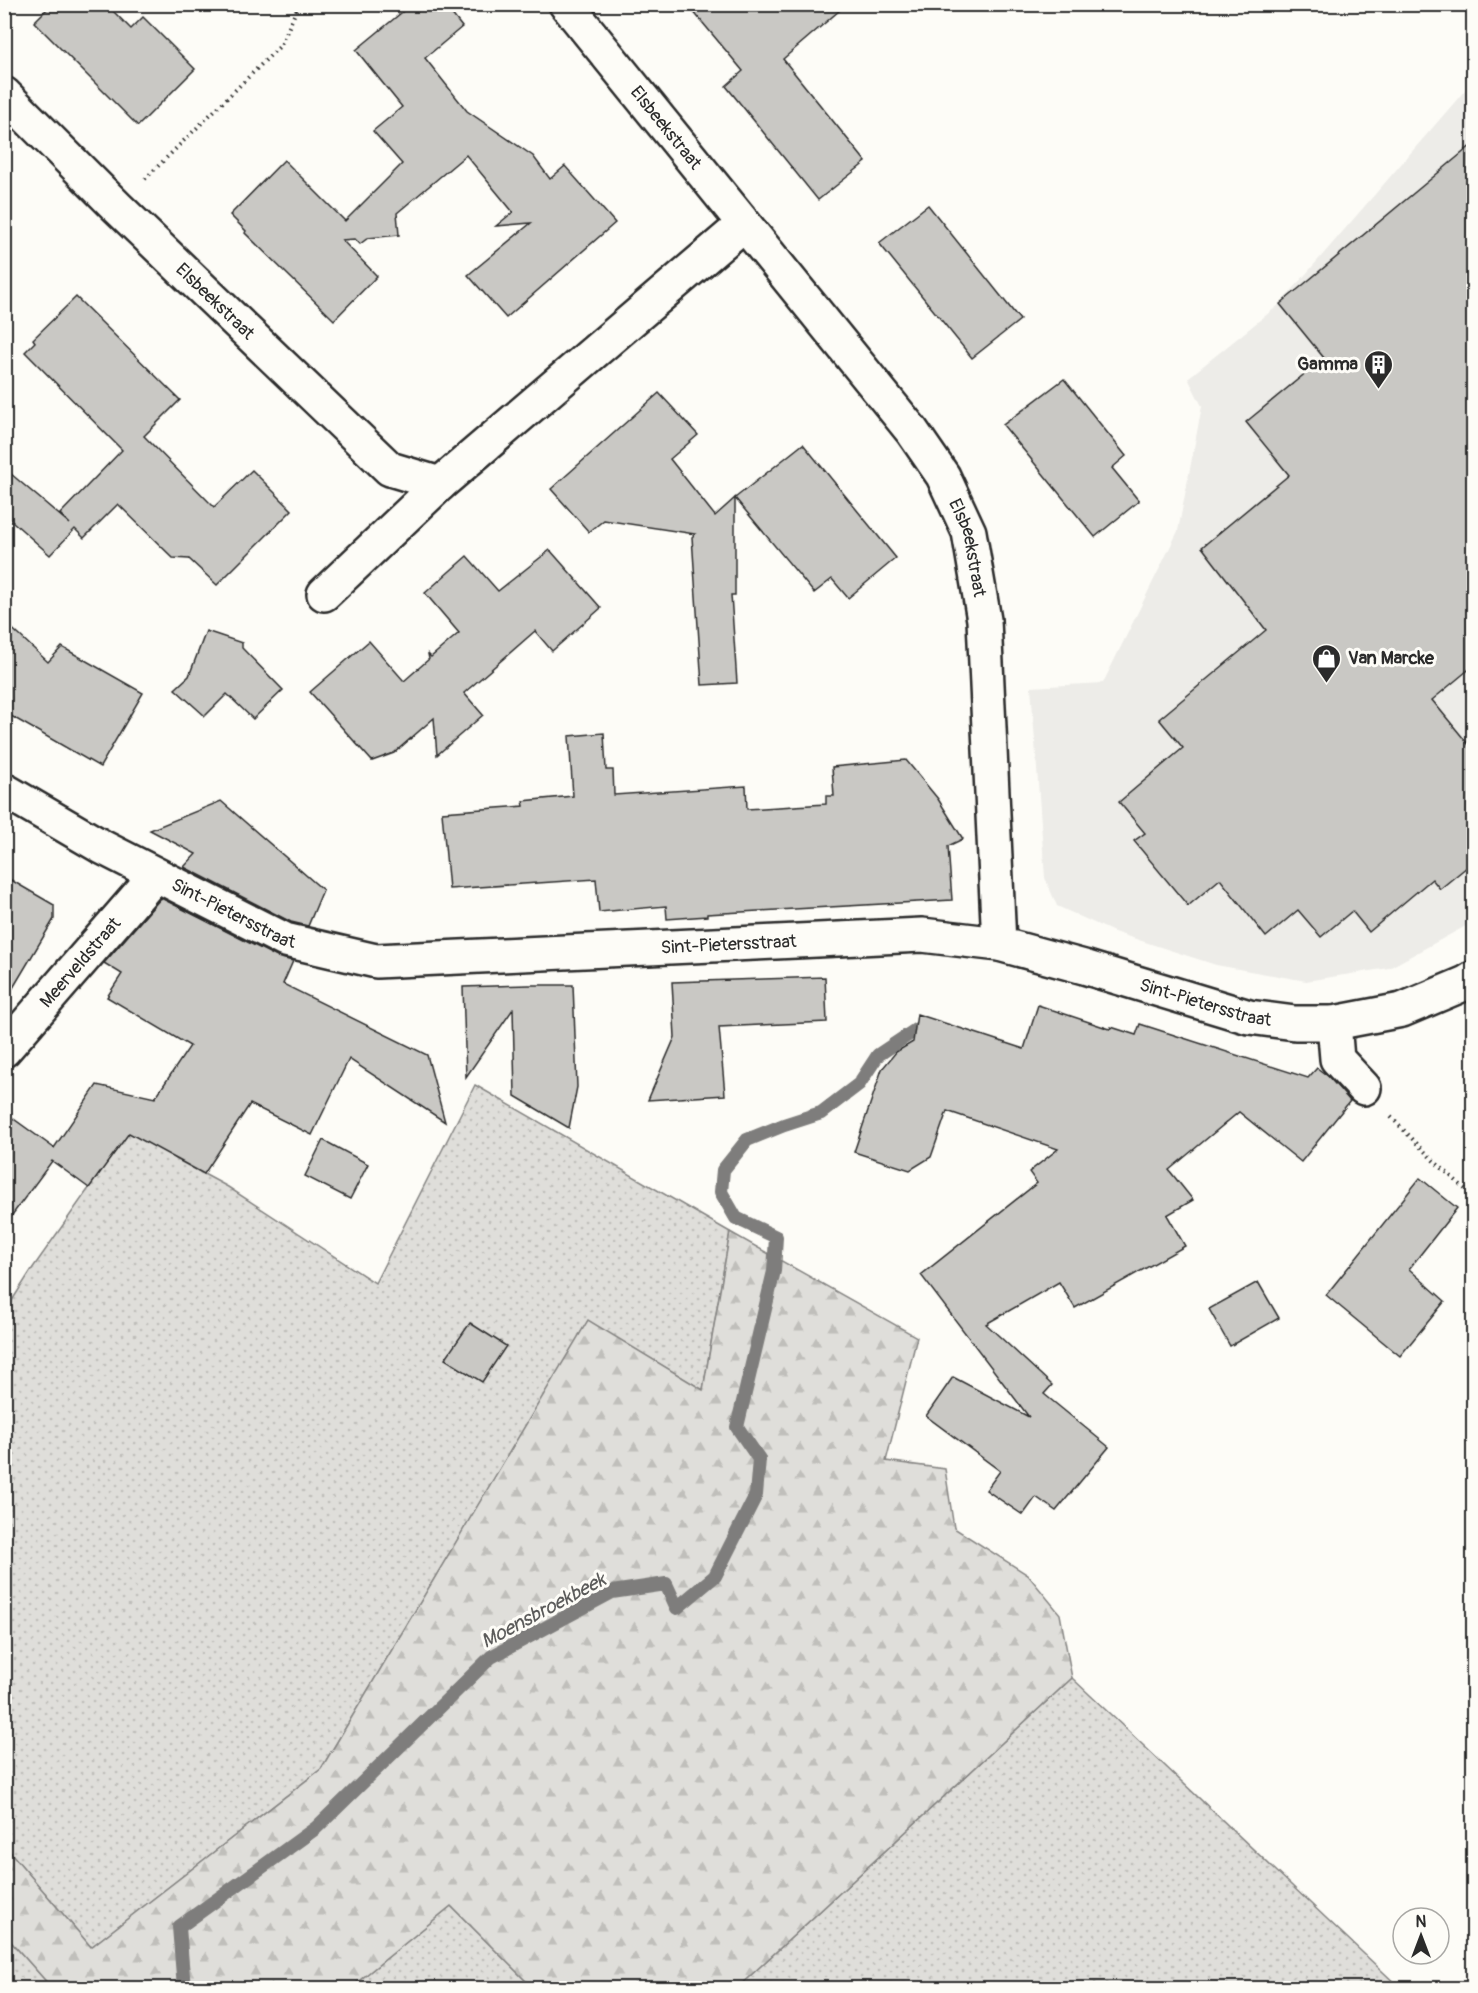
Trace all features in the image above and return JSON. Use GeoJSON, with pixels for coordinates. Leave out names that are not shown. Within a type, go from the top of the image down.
{"type":"FeatureCollection","features":[{"type":"Feature","properties":{"kind":"street","name":"Elsbeekstraat"},"geometry":{"type":"LineString","coordinates":[[566,4],[912,431],[943,476],[969,532],[984,620],[999,944]]}},
{"type":"Feature","properties":{"kind":"street","name":"Elsbeekstraat"},"geometry":{"type":"LineString","coordinates":[[4,94],[117,207],[390,469],[440,484]]}},
{"type":"Feature","properties":{"kind":"street"},"geometry":{"type":"LineString","coordinates":[[324,594],[440,484],[744,224]]}},
{"type":"Feature","properties":{"kind":"street","name":"Sint-Pietersstraat"},"geometry":{"type":"LineString","coordinates":[[4,790],[155,876],[285,940],[376,961],[922,935],[999,944],[1250,1017],[1295,1023],[1334,1023],[1402,1010],[1473,978]]}},
{"type":"Feature","properties":{"kind":"street","name":"Meerveldstraat"},"geometry":{"type":"LineString","coordinates":[[4,1050],[155,876]]}},
{"type":"Feature","properties":{"kind":"street"},"geometry":{"type":"LineString","coordinates":[[1334,1023],[1337,1059],[1364,1088]]}},
{"type":"Feature","properties":{"kind":"path"},"geometry":{"type":"LineString","coordinates":[[117,207],[281,45],[299,4]]}},
{"type":"Feature","properties":{"kind":"path"},"geometry":{"type":"LineString","coordinates":[[1364,1088],[1434,1161],[1473,1197]]}},
{"type":"Feature","properties":{"kind":"shaded area"},"geometry":{"type":"Polygon","coordinates":[[[1473,81],[1473,922],[1389,968],[1306,981],[1216,965],[1114,932],[1057,906],[1045,878],[1031,687],[1103,683],[1178,531],[1202,406],[1188,378],[1280,304],[1473,81]]]}},
{"type":"Feature","properties":{"kind":"green space"},"geometry":{"type":"Polygon","coordinates":[[[475,1085],[730,1232],[703,1390],[588,1321],[321,1769],[91,1947],[5,1846],[4,1313],[32,1269],[132,1127],[176,1159],[228,1187],[375,1283],[475,1085]]]}},
{"type":"Feature","properties":{"kind":"green space"},"geometry":{"type":"Polygon","coordinates":[[[730,1232],[917,1337],[886,1461],[945,1469],[954,1528],[1028,1575],[1060,1614],[1072,1678],[737,1988],[533,1988],[451,1906],[350,1988],[52,1988],[5,1935],[5,1846],[91,1947],[321,1769],[588,1320],[703,1390],[730,1232]]]}},
{"type":"Feature","properties":{"kind":"green space"},"geometry":{"type":"Polygon","coordinates":[[[1072,1678],[1400,1988],[737,1988],[1072,1678]]]}},
{"type":"Feature","properties":{"kind":"green space"},"geometry":{"type":"Polygon","coordinates":[[[451,1906],[533,1988],[350,1988],[451,1906]]]}},
{"type":"Feature","properties":{"kind":"green space"},"geometry":{"type":"Polygon","coordinates":[[[5,1935],[52,1988],[5,1988],[5,1935]]]}},
{"type":"Feature","properties":{"kind":"building"},"geometry":{"type":"Polygon","coordinates":[[[52,4],[106,4],[131,29],[143,17],[195,69],[138,126],[34,22],[52,4]]]}},
{"type":"Feature","properties":{"kind":"building"},"geometry":{"type":"Polygon","coordinates":[[[412,4],[444,4],[462,27],[425,58],[467,111],[533,156],[550,179],[565,166],[615,223],[506,318],[468,275],[531,223],[496,226],[513,212],[466,155],[397,213],[399,235],[368,238],[360,244],[355,239],[342,240],[377,276],[334,320],[245,233],[246,231],[230,215],[284,160],[345,221],[402,164],[373,131],[402,107],[356,50],[412,4]]]}},
{"type":"Feature","properties":{"kind":"building"},"geometry":{"type":"Polygon","coordinates":[[[687,4],[847,4],[783,59],[866,162],[818,200],[726,86],[743,71],[687,4]]]}},
{"type":"Feature","properties":{"kind":"building"},"geometry":{"type":"Polygon","coordinates":[[[1473,144],[1473,666],[1432,700],[1473,750],[1473,862],[1440,889],[1432,879],[1369,932],[1352,911],[1321,937],[1298,910],[1266,937],[1220,879],[1188,906],[1134,841],[1145,833],[1119,802],[1183,748],[1159,719],[1266,630],[1202,547],[1289,475],[1246,422],[1324,358],[1280,304],[1473,144]]]}},
{"type":"Feature","properties":{"kind":"building"},"geometry":{"type":"Polygon","coordinates":[[[928,205],[1020,320],[972,358],[879,243],[928,205]]]}},
{"type":"Feature","properties":{"kind":"building"},"geometry":{"type":"Polygon","coordinates":[[[76,297],[180,400],[144,436],[214,507],[252,470],[292,510],[217,585],[189,559],[173,558],[118,504],[84,538],[75,529],[50,555],[4,514],[4,468],[70,524],[60,514],[122,450],[25,352],[35,342],[33,339],[76,297]]]}},
{"type":"Feature","properties":{"kind":"building"},"geometry":{"type":"Polygon","coordinates":[[[1064,379],[1126,456],[1112,468],[1139,501],[1095,537],[1003,425],[1064,379]]]}},
{"type":"Feature","properties":{"kind":"building"},"geometry":{"type":"Polygon","coordinates":[[[659,393],[698,435],[670,459],[715,516],[735,498],[735,595],[731,595],[737,683],[702,685],[692,537],[695,534],[604,520],[589,532],[551,489],[659,393]]]}},
{"type":"Feature","properties":{"kind":"building"},"geometry":{"type":"Polygon","coordinates":[[[803,444],[896,558],[848,598],[832,579],[814,593],[735,498],[803,444]]]}},
{"type":"Feature","properties":{"kind":"building"},"geometry":{"type":"Polygon","coordinates":[[[550,550],[601,608],[552,651],[535,631],[464,693],[483,715],[437,755],[434,718],[394,753],[372,761],[310,692],[369,641],[404,681],[429,659],[428,654],[431,657],[459,633],[425,593],[467,556],[498,591],[550,550]]]}},
{"type":"Feature","properties":{"kind":"building"},"geometry":{"type":"Polygon","coordinates":[[[4,621],[48,662],[62,647],[143,693],[100,767],[4,712],[4,621]]]}},
{"type":"Feature","properties":{"kind":"building"},"geometry":{"type":"Polygon","coordinates":[[[206,631],[242,643],[242,648],[283,690],[253,719],[227,694],[205,716],[175,689],[189,676],[206,631]]]}},
{"type":"Feature","properties":{"kind":"building"},"geometry":{"type":"Polygon","coordinates":[[[604,733],[606,770],[613,770],[614,795],[746,786],[747,809],[826,804],[826,796],[834,796],[832,767],[906,760],[938,799],[963,839],[948,846],[952,900],[707,914],[707,916],[667,919],[666,906],[599,912],[596,879],[449,889],[442,812],[524,806],[523,801],[573,796],[569,736],[604,733]]]}},
{"type":"Feature","properties":{"kind":"building"},"geometry":{"type":"Polygon","coordinates":[[[221,801],[323,890],[308,926],[291,922],[184,867],[196,854],[150,830],[221,801]]]}},
{"type":"Feature","properties":{"kind":"building"},"geometry":{"type":"Polygon","coordinates":[[[4,876],[54,905],[54,919],[4,1003],[4,876]]]}},
{"type":"Feature","properties":{"kind":"building"},"geometry":{"type":"Polygon","coordinates":[[[161,898],[277,957],[293,961],[283,984],[427,1055],[445,1122],[349,1059],[312,1135],[250,1104],[204,1174],[129,1133],[89,1188],[52,1161],[4,1226],[4,1112],[54,1148],[97,1085],[155,1098],[190,1046],[107,997],[122,974],[104,963],[161,898]]]}},
{"type":"Feature","properties":{"kind":"building"},"geometry":{"type":"Polygon","coordinates":[[[825,977],[827,1022],[719,1027],[725,1095],[648,1100],[675,1037],[672,982],[825,977]]]}},
{"type":"Feature","properties":{"kind":"building"},"geometry":{"type":"Polygon","coordinates":[[[573,985],[577,1087],[569,1128],[515,1096],[513,1009],[466,1077],[463,987],[573,985]]]}},
{"type":"Feature","properties":{"kind":"building"},"geometry":{"type":"Polygon","coordinates":[[[1038,1005],[1110,1029],[1111,1027],[1136,1035],[1140,1024],[1308,1078],[1317,1068],[1329,1077],[1350,1101],[1301,1162],[1239,1112],[1169,1170],[1193,1200],[1167,1215],[1185,1246],[1075,1308],[1059,1282],[986,1324],[1052,1385],[1044,1394],[1109,1447],[1056,1511],[1036,1497],[1023,1515],[986,1490],[1000,1471],[926,1416],[953,1377],[1029,1417],[921,1275],[1037,1183],[1029,1172],[1058,1149],[947,1111],[931,1157],[910,1170],[854,1152],[882,1069],[896,1052],[913,1042],[917,1014],[1024,1049],[1038,1005]]]}},
{"type":"Feature","properties":{"kind":"building"},"geometry":{"type":"Polygon","coordinates":[[[323,1140],[368,1164],[350,1199],[305,1176],[323,1140]]]}},
{"type":"Feature","properties":{"kind":"building"},"geometry":{"type":"Polygon","coordinates":[[[1420,1178],[1457,1208],[1409,1269],[1445,1301],[1400,1356],[1326,1295],[1420,1178]]]}},
{"type":"Feature","properties":{"kind":"building"},"geometry":{"type":"Polygon","coordinates":[[[1258,1282],[1279,1318],[1230,1346],[1209,1309],[1258,1282]]]}},
{"type":"Feature","properties":{"kind":"building"},"geometry":{"type":"Polygon","coordinates":[[[470,1323],[506,1346],[482,1382],[445,1359],[470,1323]]]}},
{"type":"Feature","properties":{"kind":"waterway","name":"Moensbroekbeek"},"geometry":{"type":"LineString","coordinates":[[184,1988],[179,1927],[316,1828],[491,1657],[612,1592],[666,1584],[677,1608],[715,1576],[756,1495],[759,1459],[737,1427],[774,1271],[776,1237],[736,1218],[721,1192],[723,1170],[747,1140],[821,1113],[859,1084],[878,1055],[917,1029]]}},
{"type":"Feature","properties":{"kind":"place","name":"Gamma"},"geometry":{"type":"Point","coordinates":[1379,390]}},
{"type":"Feature","properties":{"kind":"place","name":"Van Marcke"},"geometry":{"type":"Point","coordinates":[1327,684]}}]}
